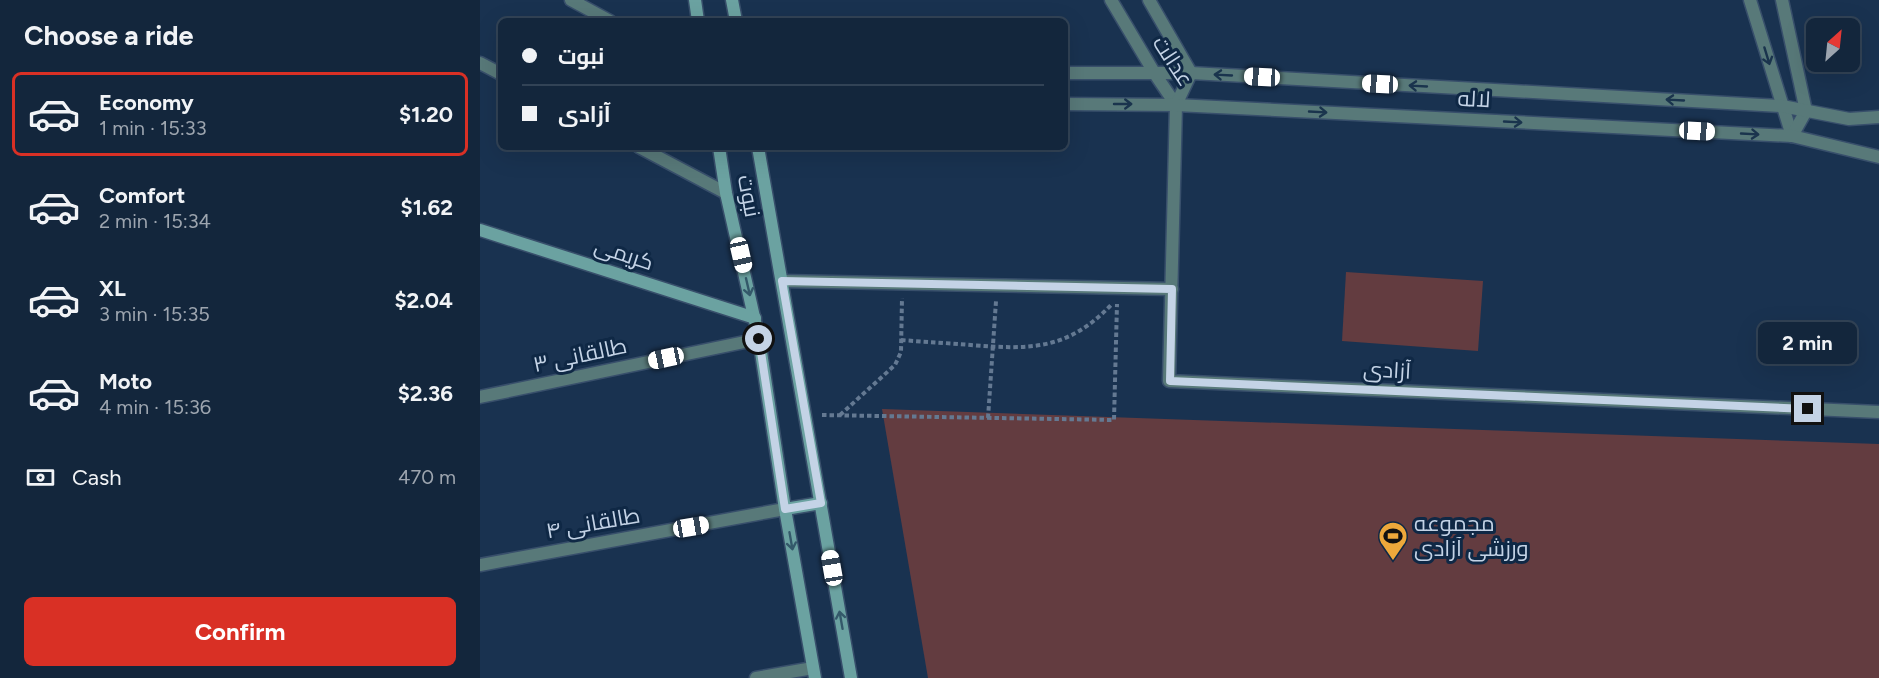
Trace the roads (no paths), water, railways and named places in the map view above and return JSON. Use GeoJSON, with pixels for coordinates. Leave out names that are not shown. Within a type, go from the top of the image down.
{"type":"FeatureCollection","features":[{"type":"Feature","properties":{"kind":"street"},"geometry":{"type":"LineString","coordinates":[[571,0],[604,18]]}},
{"type":"Feature","properties":{"kind":"street"},"geometry":{"type":"LineString","coordinates":[[694,0],[697,18]]}},
{"type":"Feature","properties":{"kind":"street"},"geometry":{"type":"LineString","coordinates":[[732,0],[735,18]]}},
{"type":"Feature","properties":{"kind":"street","name":"عدالت"},"geometry":{"type":"LineString","coordinates":[[1111,0],[1176,105]]}},
{"type":"Feature","properties":{"kind":"street","name":"عدالت"},"geometry":{"type":"LineString","coordinates":[[1149,0],[1191,73],[1176,105]]}},
{"type":"Feature","properties":{"kind":"street"},"geometry":{"type":"LineString","coordinates":[[1750,0],[1792,136]]}},
{"type":"Feature","properties":{"kind":"street"},"geometry":{"type":"LineString","coordinates":[[1782,0],[1806,111],[1792,136]]}},
{"type":"Feature","properties":{"kind":"street"},"geometry":{"type":"LineString","coordinates":[[480,63],[498,72]]}},
{"type":"Feature","properties":{"kind":"street","name":"لاله"},"geometry":{"type":"LineString","coordinates":[[1068,74],[1191,73],[1782,106],[1849,119],[1879,117]]}},
{"type":"Feature","properties":{"kind":"street","name":"لاله"},"geometry":{"type":"LineString","coordinates":[[1068,104],[1176,105],[1792,136],[1879,157]]}},
{"type":"Feature","properties":{"kind":"street","name":"آزادی"},"geometry":{"type":"LineString","coordinates":[[1176,105],[1170,381],[1879,412]]}},
{"type":"Feature","properties":{"kind":"street"},"geometry":{"type":"LineString","coordinates":[[645,150],[726,193]]}},
{"type":"Feature","properties":{"kind":"street","name":"نبوت"},"geometry":{"type":"LineString","coordinates":[[719,150],[726,193],[759,339],[785,509],[814,673]]}},
{"type":"Feature","properties":{"kind":"street","name":"نبوت"},"geometry":{"type":"LineString","coordinates":[[759,150],[851,678]]}},
{"type":"Feature","properties":{"kind":"street","name":"کریمی"},"geometry":{"type":"LineString","coordinates":[[480,230],[755,318]]}},
{"type":"Feature","properties":{"kind":"street"},"geometry":{"type":"LineString","coordinates":[[782,281],[1172,289]]}},
{"type":"Feature","properties":{"kind":"street","name":"طالقانی ۳"},"geometry":{"type":"LineString","coordinates":[[480,397],[759,339]]}},
{"type":"Feature","properties":{"kind":"street"},"geometry":{"type":"LineString","coordinates":[[785,509],[821,503]]}},
{"type":"Feature","properties":{"kind":"street","name":"طالقانی ۴"},"geometry":{"type":"LineString","coordinates":[[480,565],[785,509]]}},
{"type":"Feature","properties":{"kind":"street"},"geometry":{"type":"LineString","coordinates":[[756,678],[814,673]]}},
{"type":"Feature","properties":{"kind":"place","name":"مجموعه ورزشی آزادی"},"geometry":{"type":"Point","coordinates":[1393,562]}}]}
